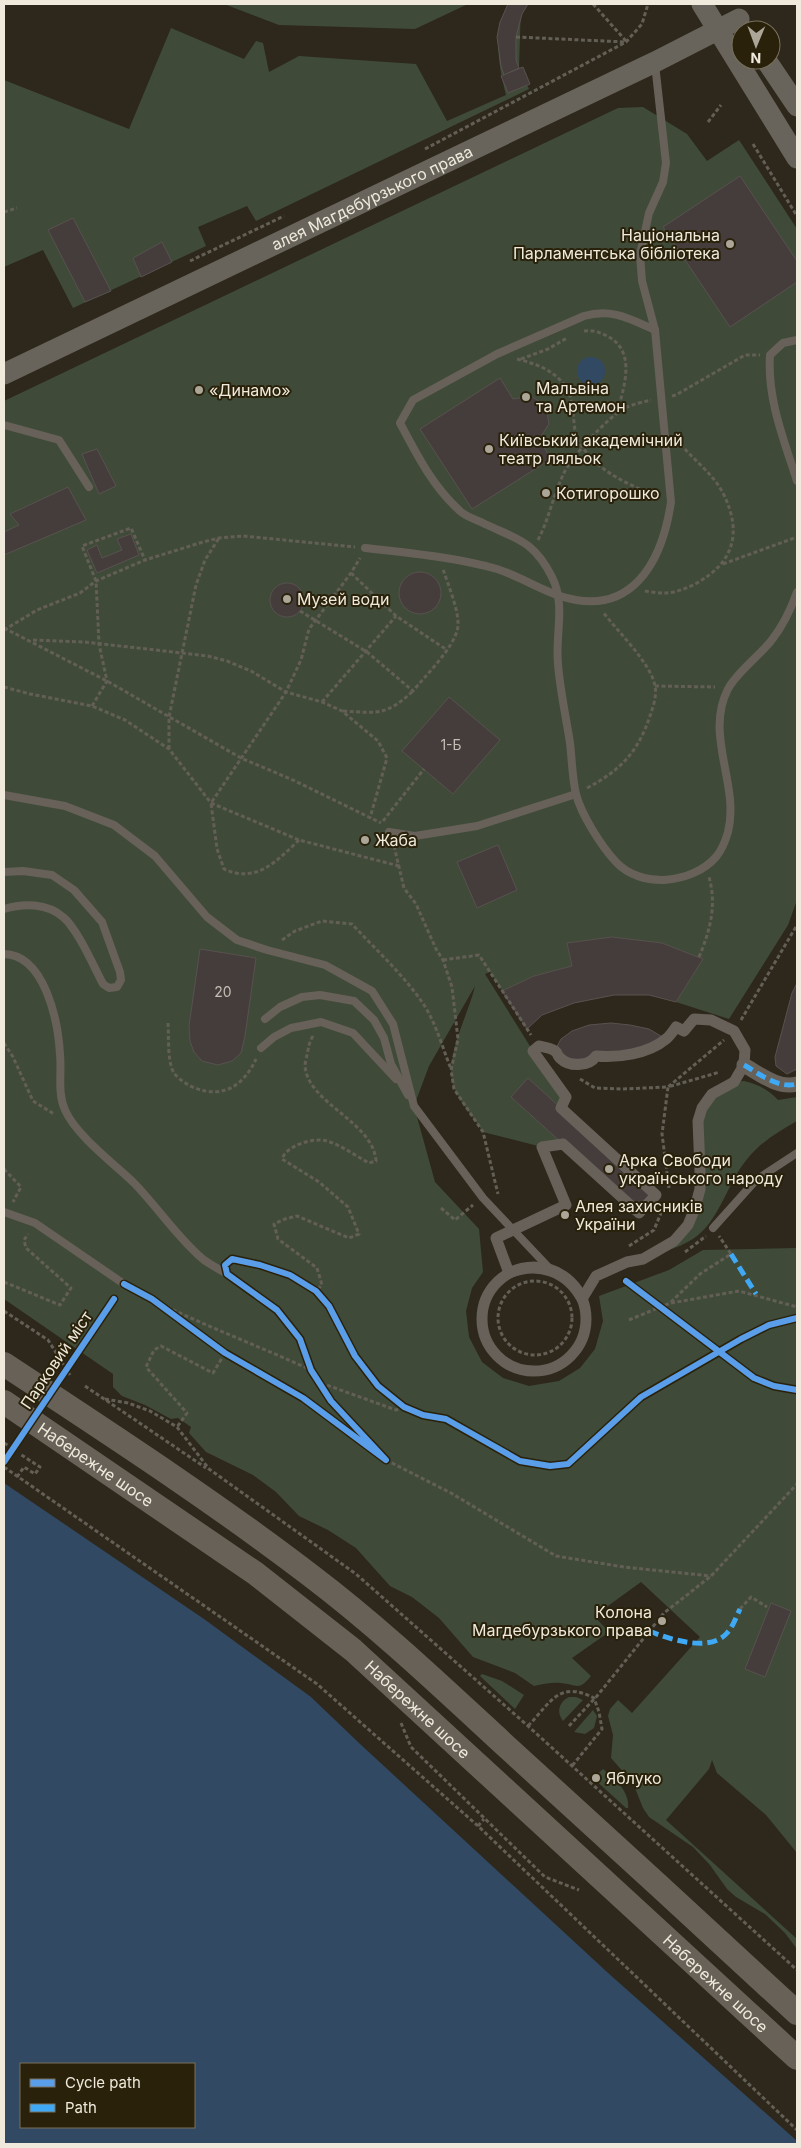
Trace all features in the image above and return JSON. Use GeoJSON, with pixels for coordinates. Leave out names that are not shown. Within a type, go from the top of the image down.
{"type":"FeatureCollection","features":[{"type":"Feature","properties":{"kind":"main road"},"geometry":{"type":"LineString","coordinates":[[702,4],[797,158]]}},
{"type":"Feature","properties":{"kind":"main road","name":"алея Магдебурзького права"},"geometry":{"type":"LineString","coordinates":[[4,374],[654,62],[719,30],[738,18]]}},
{"type":"Feature","properties":{"kind":"main road"},"geometry":{"type":"LineString","coordinates":[[773,70],[797,106]]}},
{"type":"Feature","properties":{"kind":"main road","name":"Набережне шосе"},"geometry":{"type":"LineString","coordinates":[[4,1364],[245,1528],[347,1604],[483,1724],[797,2013]]}},
{"type":"Feature","properties":{"kind":"main road","name":"Набережне шосе"},"geometry":{"type":"LineString","coordinates":[[4,1402],[255,1573],[340,1639],[560,1838],[797,2058]]}},
{"type":"Feature","properties":{"kind":"street"},"geometry":{"type":"LineString","coordinates":[[551,1270],[526,1268],[509,1274],[496,1284],[486,1298],[482,1315],[483,1332],[490,1348],[502,1360],[517,1368],[534,1371],[550,1368],[566,1360],[577,1348],[584,1332],[586,1315],[582,1299],[569,1281],[551,1270],[526,1268],[509,1273],[496,1238],[566,1205],[542,1146],[563,1144],[639,1213],[656,1195],[560,1108],[566,1098],[533,1051],[539,1046],[555,1050],[564,1060],[580,1065],[590,1063],[596,1056],[612,1057],[631,1054],[649,1048],[666,1040],[676,1027],[684,1031],[694,1019],[711,1020],[734,1031],[745,1050],[744,1065],[734,1082],[712,1094],[702,1108],[698,1121],[700,1189],[688,1224],[674,1241],[644,1259],[627,1262],[596,1276],[582,1299],[569,1281]]}},
{"type":"Feature","properties":{"kind":"street"},"geometry":{"type":"LineString","coordinates":[[744,1065],[774,1082],[784,1085],[797,1084]]}},
{"type":"Feature","properties":{"kind":"lane"},"geometry":{"type":"LineString","coordinates":[[365,548],[440,557],[498,570],[560,596],[595,602],[631,590],[648,568],[659,549],[667,526],[671,502],[655,330],[642,281],[640,255],[649,213],[663,182],[666,163],[654,62]]}},
{"type":"Feature","properties":{"kind":"lane"},"geometry":{"type":"LineString","coordinates":[[655,330],[609,312],[598,312],[584,316],[497,354],[413,400],[400,423],[425,470],[461,513],[520,539],[534,548],[552,578],[560,596],[558,664],[576,794],[589,823],[614,860],[624,870],[651,880],[671,880],[706,867],[718,855],[728,832],[731,811],[721,750],[720,726],[722,705],[728,688],[773,639],[790,612],[797,592]]}},
{"type":"Feature","properties":{"kind":"lane"},"geometry":{"type":"LineString","coordinates":[[797,340],[783,343],[770,355],[768,376],[772,400],[797,481]]}},
{"type":"Feature","properties":{"kind":"lane"},"geometry":{"type":"LineString","coordinates":[[4,425],[59,440],[89,487]]}},
{"type":"Feature","properties":{"kind":"lane"},"geometry":{"type":"LineString","coordinates":[[389,832],[415,836],[477,826],[576,794]]}},
{"type":"Feature","properties":{"kind":"lane"},"geometry":{"type":"LineString","coordinates":[[4,795],[64,806],[114,825],[155,856],[208,917],[238,940],[267,950],[325,965],[372,990],[393,1024],[407,1089],[414,1106],[483,1197],[551,1270]]}},
{"type":"Feature","properties":{"kind":"lane"},"geometry":{"type":"LineString","coordinates":[[4,800],[16,796]]}},
{"type":"Feature","properties":{"kind":"lane"},"geometry":{"type":"LineString","coordinates":[[4,872],[24,871],[52,875],[74,890],[102,922],[120,972],[121,980],[117,987],[110,988],[103,984],[81,942],[64,917],[40,905],[16,905],[4,909]]}},
{"type":"Feature","properties":{"kind":"lane"},"geometry":{"type":"LineString","coordinates":[[4,954],[10,954],[26,961],[41,978],[54,1018],[60,1053],[60,1090],[65,1111],[80,1130],[134,1183],[204,1259],[227,1274]]}},
{"type":"Feature","properties":{"kind":"lane"},"geometry":{"type":"LineString","coordinates":[[265,1019],[280,1007],[302,997],[320,995],[354,1001],[374,1020],[384,1038],[391,1064],[407,1089]]}},
{"type":"Feature","properties":{"kind":"lane"},"geometry":{"type":"LineString","coordinates":[[261,1048],[274,1037],[291,1028],[321,1022],[353,1033],[407,1089]]}},
{"type":"Feature","properties":{"kind":"lane"},"geometry":{"type":"LineString","coordinates":[[713,1228],[756,1180],[797,1152]]}},
{"type":"Feature","properties":{"kind":"lane"},"geometry":{"type":"LineString","coordinates":[[5,1212],[36,1223],[124,1284]]}},
{"type":"Feature","properties":{"kind":"path"},"geometry":{"type":"LineString","coordinates":[[594,4],[626,42]]}},
{"type":"Feature","properties":{"kind":"path"},"geometry":{"type":"LineString","coordinates":[[424,149],[626,42],[642,24],[648,4]]}},
{"type":"Feature","properties":{"kind":"path"},"geometry":{"type":"LineString","coordinates":[[516,37],[626,42]]}},
{"type":"Feature","properties":{"kind":"path"},"geometry":{"type":"LineString","coordinates":[[708,122],[721,105]]}},
{"type":"Feature","properties":{"kind":"path"},"geometry":{"type":"LineString","coordinates":[[752,144],[797,216]]}},
{"type":"Feature","properties":{"kind":"path"},"geometry":{"type":"LineString","coordinates":[[4,212],[17,208]]}},
{"type":"Feature","properties":{"kind":"path"},"geometry":{"type":"LineString","coordinates":[[185,264],[291,213]]}},
{"type":"Feature","properties":{"kind":"path"},"geometry":{"type":"LineString","coordinates":[[581,331],[600,332],[620,345],[627,364],[625,384],[617,413]]}},
{"type":"Feature","properties":{"kind":"path"},"geometry":{"type":"LineString","coordinates":[[520,360],[548,349],[569,337]]}},
{"type":"Feature","properties":{"kind":"path"},"geometry":{"type":"LineString","coordinates":[[497,354],[538,364],[552,372],[564,384],[572,404],[573,425],[582,447],[608,473],[619,480],[671,502]]}},
{"type":"Feature","properties":{"kind":"path"},"geometry":{"type":"LineString","coordinates":[[534,548],[544,528],[563,473],[582,447],[617,413],[626,407],[661,397],[676,395],[745,355],[770,355]]}},
{"type":"Feature","properties":{"kind":"path"},"geometry":{"type":"LineString","coordinates":[[663,422],[723,492],[734,525],[732,544],[722,564]]}},
{"type":"Feature","properties":{"kind":"path"},"geometry":{"type":"LineString","coordinates":[[92,706],[107,681],[99,644],[96,581],[82,546],[131,528],[145,560]]}},
{"type":"Feature","properties":{"kind":"path"},"geometry":{"type":"LineString","coordinates":[[4,629],[37,610],[80,593],[96,581],[145,560],[219,538],[243,536],[365,548],[351,573],[309,629],[301,660],[286,692],[211,803],[217,849],[224,869],[235,874],[248,874],[272,864],[299,840]]}},
{"type":"Feature","properties":{"kind":"path"},"geometry":{"type":"LineString","coordinates":[[631,590],[666,593],[688,588],[706,578],[722,564],[797,537]]}},
{"type":"Feature","properties":{"kind":"path"},"geometry":{"type":"LineString","coordinates":[[169,749],[169,717],[181,652],[202,568],[219,538]]}},
{"type":"Feature","properties":{"kind":"path"},"geometry":{"type":"LineString","coordinates":[[342,711],[386,711],[401,702],[413,691],[447,650],[456,634],[458,626],[440,557]]}},
{"type":"Feature","properties":{"kind":"path"},"geometry":{"type":"LineString","coordinates":[[351,573],[396,616],[447,650]]}},
{"type":"Feature","properties":{"kind":"path"},"geometry":{"type":"LineString","coordinates":[[576,794],[609,776],[626,761],[643,736],[654,703],[655,686],[632,648],[595,602]]}},
{"type":"Feature","properties":{"kind":"path"},"geometry":{"type":"LineString","coordinates":[[300,611],[367,652],[413,691]]}},
{"type":"Feature","properties":{"kind":"path"},"geometry":{"type":"LineString","coordinates":[[322,702],[396,616]]}},
{"type":"Feature","properties":{"kind":"path"},"geometry":{"type":"LineString","coordinates":[[4,629],[31,640],[107,681],[241,758],[293,780],[381,824],[389,832],[404,888],[416,904],[436,949],[443,960],[452,986],[458,1039],[451,1070]]}},
{"type":"Feature","properties":{"kind":"path"},"geometry":{"type":"LineString","coordinates":[[31,640],[181,652],[227,661],[251,671],[286,692],[322,702],[342,711],[378,741],[386,758],[370,818]]}},
{"type":"Feature","properties":{"kind":"path"},"geometry":{"type":"LineString","coordinates":[[655,686],[728,688]]}},
{"type":"Feature","properties":{"kind":"path"},"geometry":{"type":"LineString","coordinates":[[4,687],[92,706],[125,720],[169,749],[211,803],[299,840],[399,866]]}},
{"type":"Feature","properties":{"kind":"path"},"geometry":{"type":"LineString","coordinates":[[381,824],[424,769]]}},
{"type":"Feature","properties":{"kind":"path"},"geometry":{"type":"LineString","coordinates":[[699,957],[708,937],[713,910],[712,887],[706,867]]}},
{"type":"Feature","properties":{"kind":"path"},"geometry":{"type":"LineString","coordinates":[[267,950],[296,931],[322,921],[352,924],[411,988],[426,1009],[435,1026],[451,1070],[454,1089],[483,1132],[500,1202]]}},
{"type":"Feature","properties":{"kind":"path"},"geometry":{"type":"LineString","coordinates":[[669,1190],[662,1134],[668,1088],[734,1031],[797,925]]}},
{"type":"Feature","properties":{"kind":"path"},"geometry":{"type":"LineString","coordinates":[[443,960],[479,955],[528,1030]]}},
{"type":"Feature","properties":{"kind":"path"},"geometry":{"type":"LineString","coordinates":[[168,1023],[169,1053],[174,1073],[190,1086],[209,1094],[234,1088],[249,1074],[261,1048]]}},
{"type":"Feature","properties":{"kind":"path"},"geometry":{"type":"LineString","coordinates":[[4,1043],[13,1057],[33,1100],[80,1130]]}},
{"type":"Feature","properties":{"kind":"path"},"geometry":{"type":"LineString","coordinates":[[307,1055],[305,1065],[312,1082],[324,1098],[368,1138],[375,1150],[376,1160],[369,1163],[325,1140],[299,1144],[284,1153],[282,1160],[319,1182],[348,1206],[359,1234],[349,1238],[297,1216],[274,1224],[278,1239],[317,1268],[322,1285],[318,1294],[309,1287]]}},
{"type":"Feature","properties":{"kind":"path"},"geometry":{"type":"LineString","coordinates":[[573,1075],[595,1088],[668,1088],[744,1065]]}},
{"type":"Feature","properties":{"kind":"path"},"geometry":{"type":"LineString","coordinates":[[4,1169],[21,1187],[5,1212]]}},
{"type":"Feature","properties":{"kind":"path"},"geometry":{"type":"LineString","coordinates":[[441,1208],[455,1220],[483,1197]]}},
{"type":"Feature","properties":{"kind":"path"},"geometry":{"type":"LineString","coordinates":[[626,1248],[654,1230],[663,1206]]}},
{"type":"Feature","properties":{"kind":"path"},"geometry":{"type":"LineString","coordinates":[[670,1303],[700,1274],[731,1254],[713,1228]]}},
{"type":"Feature","properties":{"kind":"path"},"geometry":{"type":"LineString","coordinates":[[4,1282],[60,1305],[71,1288],[26,1248],[24,1240]]}},
{"type":"Feature","properties":{"kind":"path"},"geometry":{"type":"LineString","coordinates":[[538,1281],[555,1288],[568,1301],[572,1313],[571,1325],[567,1337],[559,1347],[548,1353],[524,1354],[504,1340],[499,1329],[497,1317],[500,1305],[506,1295],[515,1287],[526,1282],[538,1281]]}},
{"type":"Feature","properties":{"kind":"path"},"geometry":{"type":"LineString","coordinates":[[124,1284],[215,1330],[261,1347],[311,1370]]}},
{"type":"Feature","properties":{"kind":"path"},"geometry":{"type":"LineString","coordinates":[[630,1320],[670,1303],[739,1291],[797,1306]]}},
{"type":"Feature","properties":{"kind":"path"},"geometry":{"type":"LineString","coordinates":[[152,1299],[234,1358]]}},
{"type":"Feature","properties":{"kind":"path"},"geometry":{"type":"LineString","coordinates":[[656,1304],[671,1315]]}},
{"type":"Feature","properties":{"kind":"path"},"geometry":{"type":"LineString","coordinates":[[4,1311],[48,1340],[67,1374]]}},
{"type":"Feature","properties":{"kind":"path"},"geometry":{"type":"LineString","coordinates":[[177,1428],[187,1413],[146,1367],[154,1350],[161,1346],[213,1373],[225,1353]]}},
{"type":"Feature","properties":{"kind":"path"},"geometry":{"type":"LineString","coordinates":[[308,1362],[311,1370],[328,1395]]}},
{"type":"Feature","properties":{"kind":"path"},"geometry":{"type":"LineString","coordinates":[[320,1383],[396,1410],[407,1408]]}},
{"type":"Feature","properties":{"kind":"path"},"geometry":{"type":"LineString","coordinates":[[85,1386],[209,1469],[356,1574],[528,1726],[797,1970]]}},
{"type":"Feature","properties":{"kind":"path"},"geometry":{"type":"LineString","coordinates":[[105,1399],[128,1403],[150,1411],[177,1428],[209,1469]]}},
{"type":"Feature","properties":{"kind":"path"},"geometry":{"type":"LineString","coordinates":[[398,1402],[407,1408]]}},
{"type":"Feature","properties":{"kind":"path"},"geometry":{"type":"LineString","coordinates":[[4,1443],[12,1449]]}},
{"type":"Feature","properties":{"kind":"path"},"geometry":{"type":"LineString","coordinates":[[17,1477],[24,1467],[35,1474],[40,1467],[20,1454]]}},
{"type":"Feature","properties":{"kind":"path"},"geometry":{"type":"LineString","coordinates":[[379,1454],[386,1460],[451,1493],[556,1556],[624,1567],[711,1576]]}},
{"type":"Feature","properties":{"kind":"path"},"geometry":{"type":"LineString","coordinates":[[4,1467],[317,1684],[478,1826],[797,2130]]}},
{"type":"Feature","properties":{"kind":"path"},"geometry":{"type":"LineString","coordinates":[[569,1726],[664,1613],[711,1576],[797,1484]]}},
{"type":"Feature","properties":{"kind":"path"},"geometry":{"type":"LineString","coordinates":[[740,1609],[751,1596],[768,1607]]}},
{"type":"Feature","properties":{"kind":"path"},"geometry":{"type":"LineString","coordinates":[[528,1726],[559,1694],[568,1691],[582,1692],[594,1698],[602,1729],[572,1766]]}},
{"type":"Feature","properties":{"kind":"path"},"geometry":{"type":"LineString","coordinates":[[400,1723],[411,1747],[545,1877],[579,1890]]}},
{"type":"Feature","properties":{"kind":"path"},"geometry":{"type":"LineString","coordinates":[[478,1826],[484,1819]]}},
{"type":"Feature","properties":{"kind":"green space"},"geometry":{"type":"Polygon","coordinates":[[[224,4],[468,4],[415,29],[279,25],[224,4]]]}},
{"type":"Feature","properties":{"kind":"green space"},"geometry":{"type":"Polygon","coordinates":[[[508,4],[521,4],[519,68],[529,89],[256,221],[247,206],[198,227],[206,246],[73,308],[43,250],[4,267],[4,80],[129,129],[171,28],[244,59],[256,41],[263,43],[269,72],[299,56],[416,64],[447,121],[506,95],[498,49],[500,26],[508,4]]]}},
{"type":"Feature","properties":{"kind":"green space"},"geometry":{"type":"Polygon","coordinates":[[[643,107],[687,134],[707,161],[739,140],[797,229],[797,900],[788,925],[729,1019],[676,1002],[703,959],[662,943],[612,937],[567,943],[572,966],[534,976],[502,991],[490,972],[485,974],[533,1051],[566,1097],[561,1108],[528,1079],[511,1097],[563,1144],[542,1147],[483,1132],[458,1096],[452,1079],[451,1066],[475,986],[429,1066],[414,1106],[435,1182],[479,1229],[483,1272],[472,1288],[466,1311],[469,1337],[482,1362],[503,1378],[529,1386],[559,1381],[580,1368],[595,1349],[603,1321],[599,1296],[669,1270],[703,1250],[797,1248],[797,1853],[766,1815],[717,1773],[712,1760],[709,1769],[666,1820],[797,1939],[797,1949],[785,1933],[765,1914],[736,1897],[727,1889],[710,1865],[693,1847],[649,1817],[643,1808],[633,1783],[611,1758],[613,1735],[608,1716],[610,1709],[618,1700],[632,1713],[700,1637],[641,1582],[594,1616],[609,1632],[572,1658],[591,1676],[584,1684],[578,1686],[554,1683],[534,1686],[515,1673],[473,1657],[439,1618],[412,1597],[390,1586],[356,1548],[328,1530],[299,1516],[276,1492],[253,1475],[206,1452],[189,1433],[191,1427],[178,1418],[171,1419],[145,1405],[122,1396],[113,1387],[113,1374],[4,1299],[4,401],[618,108],[643,107]]]}},
{"type":"Feature","properties":{"kind":"green space"},"geometry":{"type":"Polygon","coordinates":[[[744,1081],[763,1088],[778,1100],[797,1097],[797,1121],[771,1137],[748,1158],[735,1177],[712,1219],[697,1236],[680,1246],[662,1253],[695,1208],[702,1108],[734,1082],[744,1081]]]}},
{"type":"Feature","properties":{"kind":"green space"},"geometry":{"type":"Polygon","coordinates":[[[482,1674],[502,1681],[524,1695],[515,1709],[480,1676],[482,1674]]]}},
{"type":"Feature","properties":{"kind":"green space"},"geometry":{"type":"Polygon","coordinates":[[[569,1697],[583,1700],[563,1721],[559,1711],[561,1704],[569,1697]]]}},
{"type":"Feature","properties":{"kind":"green space"},"geometry":{"type":"Polygon","coordinates":[[[593,1710],[597,1716],[594,1728],[585,1734],[574,1732],[593,1710]]]}},
{"type":"Feature","properties":{"kind":"green space"},"geometry":{"type":"Polygon","coordinates":[[[603,1769],[624,1791],[628,1808],[593,1778],[603,1769]]]}},
{"type":"Feature","properties":{"kind":"water"},"geometry":{"type":"Polygon","coordinates":[[[591,357],[601,361],[605,371],[601,381],[591,385],[581,381],[577,371],[581,361],[591,357]]]}},
{"type":"Feature","properties":{"kind":"water"},"geometry":{"type":"Polygon","coordinates":[[[4,1483],[204,1619],[311,1697],[607,1972],[797,2141],[797,2144],[4,2144],[4,1483]]]}},
{"type":"Feature","properties":{"kind":"building"},"geometry":{"type":"Polygon","coordinates":[[[508,4],[528,4],[522,14],[516,37],[516,60],[519,68],[504,75],[497,37],[500,22],[508,4]]]}},
{"type":"Feature","properties":{"kind":"building"},"geometry":{"type":"Polygon","coordinates":[[[523,67],[530,84],[508,93],[501,76],[523,67]]]}},
{"type":"Feature","properties":{"kind":"building","name":"Національна Парламентська бібліотека"},"geometry":{"type":"Polygon","coordinates":[[[740,176],[797,261],[797,282],[730,327],[663,227],[740,176]]]}},
{"type":"Feature","properties":{"kind":"building"},"geometry":{"type":"Polygon","coordinates":[[[73,218],[111,291],[85,302],[48,230],[73,218]]]}},
{"type":"Feature","properties":{"kind":"building"},"geometry":{"type":"Polygon","coordinates":[[[162,242],[172,262],[141,277],[133,258],[162,242]]]}},
{"type":"Feature","properties":{"kind":"building","name":"Київський академічний театр ляльок"},"geometry":{"type":"Polygon","coordinates":[[[500,378],[513,399],[531,396],[546,406],[549,424],[539,439],[551,459],[472,509],[420,429],[500,378]]]}},
{"type":"Feature","properties":{"kind":"building"},"geometry":{"type":"Polygon","coordinates":[[[97,449],[116,486],[99,494],[82,454],[97,449]]]}},
{"type":"Feature","properties":{"kind":"building"},"geometry":{"type":"Polygon","coordinates":[[[68,487],[86,520],[4,555],[4,532],[19,525],[10,514],[68,487]]]}},
{"type":"Feature","properties":{"kind":"building"},"geometry":{"type":"Polygon","coordinates":[[[131,534],[139,555],[97,573],[87,550],[97,545],[102,558],[122,550],[117,539],[131,534]]]}},
{"type":"Feature","properties":{"kind":"building"},"geometry":{"type":"Polygon","coordinates":[[[424,572],[432,575],[438,581],[441,593],[438,605],[432,611],[416,614],[408,611],[402,605],[399,589],[402,581],[408,575],[424,572]]]}},
{"type":"Feature","properties":{"kind":"building","name":"Музей води"},"geometry":{"type":"Polygon","coordinates":[[[287,583],[294,584],[299,588],[303,593],[303,607],[299,612],[294,616],[287,617],[280,616],[275,612],[271,607],[270,600],[271,593],[275,588],[280,584],[287,583]]]}},
{"type":"Feature","properties":{"kind":"building"},"geometry":{"type":"Polygon","coordinates":[[[449,697],[500,740],[453,794],[402,751],[449,697]]]}},
{"type":"Feature","properties":{"kind":"building"},"geometry":{"type":"Polygon","coordinates":[[[498,845],[517,890],[477,908],[457,862],[498,845]]]}},
{"type":"Feature","properties":{"kind":"building"},"geometry":{"type":"Polygon","coordinates":[[[612,937],[662,943],[703,959],[676,1002],[649,995],[614,995],[574,1003],[542,1015],[527,1029],[502,991],[534,976],[572,966],[567,943],[612,937]]]}},
{"type":"Feature","properties":{"kind":"building"},"geometry":{"type":"Polygon","coordinates":[[[200,949],[256,958],[241,1053],[232,1061],[218,1065],[202,1061],[194,1052],[190,1041],[189,1026],[200,949]]]}},
{"type":"Feature","properties":{"kind":"building"},"geometry":{"type":"Polygon","coordinates":[[[797,983],[797,1069],[787,1074],[776,1066],[775,1057],[792,993],[797,983]]]}},
{"type":"Feature","properties":{"kind":"building"},"geometry":{"type":"Polygon","coordinates":[[[611,1023],[649,1029],[666,1039],[612,1057],[564,1060],[555,1050],[561,1039],[572,1031],[589,1025],[611,1023]]]}},
{"type":"Feature","properties":{"kind":"building","name":"Арка Свободи українського народу"},"geometry":{"type":"Polygon","coordinates":[[[528,1078],[656,1195],[639,1213],[511,1097],[528,1078]]]}},
{"type":"Feature","properties":{"kind":"building"},"geometry":{"type":"Polygon","coordinates":[[[771,1603],[791,1611],[765,1677],[745,1669],[771,1603]]]}},
{"type":"Feature","properties":{"kind":"marked path"},"geometry":{"type":"LineString","coordinates":[[744,1065],[776,1083],[797,1084]]}},
{"type":"Feature","properties":{"kind":"marked path"},"geometry":{"type":"LineString","coordinates":[[731,1254],[756,1294]]}},
{"type":"Feature","properties":{"kind":"marked path"},"geometry":{"type":"LineString","coordinates":[[649,1631],[667,1638],[689,1642],[710,1642],[720,1639],[727,1633],[740,1609]]}},
{"type":"Feature","properties":{"kind":"cycle path"},"geometry":{"type":"LineString","coordinates":[[124,1284],[152,1299],[225,1353],[303,1398],[386,1460],[331,1401],[311,1370],[300,1339],[277,1310],[227,1274],[225,1265],[232,1259],[260,1265],[290,1275],[316,1291],[329,1306],[355,1356],[378,1386],[404,1407],[423,1415],[446,1419],[520,1461],[550,1466],[568,1464],[641,1397],[741,1339],[769,1325],[797,1318]]}},
{"type":"Feature","properties":{"kind":"cycle path"},"geometry":{"type":"LineString","coordinates":[[626,1281],[754,1378],[774,1386],[797,1390]]}},
{"type":"Feature","properties":{"kind":"cycle path","name":"Парковий міст"},"geometry":{"type":"LineString","coordinates":[[4,1462],[114,1299]]}},
{"type":"Feature","properties":{"kind":"place","name":"Національна Парламентська бібліотека"},"geometry":{"type":"Point","coordinates":[730,244]}},
{"type":"Feature","properties":{"kind":"place","name":"«Динамо»"},"geometry":{"type":"Point","coordinates":[199,390]}},
{"type":"Feature","properties":{"kind":"place","name":"Мальвіна та Артемон"},"geometry":{"type":"Point","coordinates":[526,397]}},
{"type":"Feature","properties":{"kind":"place","name":"Київський академічний театр ляльок"},"geometry":{"type":"Point","coordinates":[489,449]}},
{"type":"Feature","properties":{"kind":"place","name":"Котигорошко"},"geometry":{"type":"Point","coordinates":[546,493]}},
{"type":"Feature","properties":{"kind":"place","name":"Музей води"},"geometry":{"type":"Point","coordinates":[287,599]}},
{"type":"Feature","properties":{"kind":"place","name":"Жаба"},"geometry":{"type":"Point","coordinates":[365,840]}},
{"type":"Feature","properties":{"kind":"place","name":"Арка Свободи українського народу"},"geometry":{"type":"Point","coordinates":[609,1169]}},
{"type":"Feature","properties":{"kind":"place","name":"Алея захисників України"},"geometry":{"type":"Point","coordinates":[565,1215]}},
{"type":"Feature","properties":{"kind":"place","name":"Колона Магдебурзького права"},"geometry":{"type":"Point","coordinates":[662,1621]}},
{"type":"Feature","properties":{"kind":"place","name":"Яблуко"},"geometry":{"type":"Point","coordinates":[596,1778]}}]}
